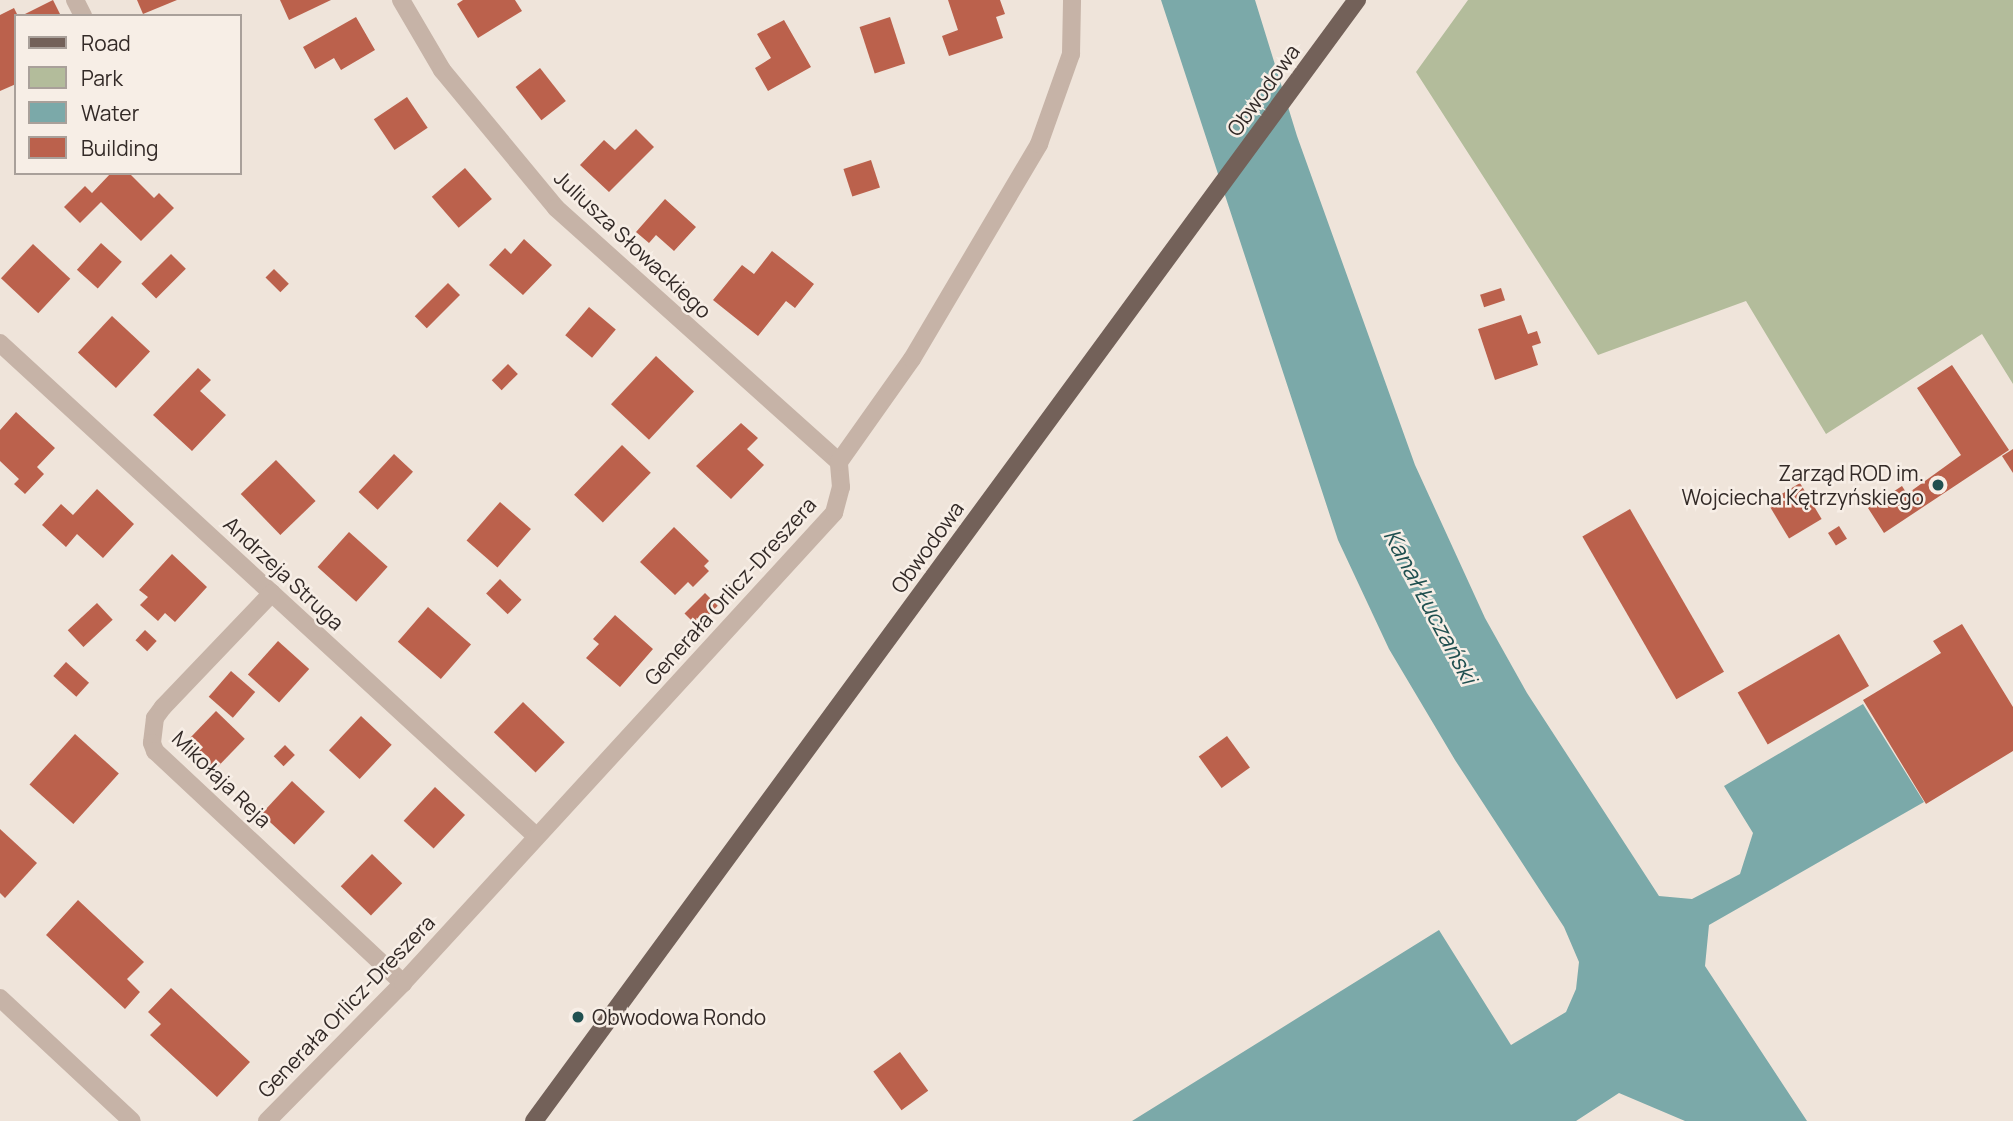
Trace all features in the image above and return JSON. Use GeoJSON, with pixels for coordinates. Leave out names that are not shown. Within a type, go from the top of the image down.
{"type":"FeatureCollection","features":[{"type":"Feature","properties":{"kind":"main road","name":"Obwodowa"},"geometry":{"type":"LineString","coordinates":[[534,1121],[1357,0]]}},
{"type":"Feature","properties":{"kind":"street","name":"Juliusza Słowackiego"},"geometry":{"type":"LineString","coordinates":[[401,0],[442,70],[556,208],[839,461]]}},
{"type":"Feature","properties":{"kind":"street"},"geometry":{"type":"LineString","coordinates":[[839,461],[912,359],[1039,144],[1071,54],[1072,0]]}},
{"type":"Feature","properties":{"kind":"street","name":"Andrzeja Struga"},"geometry":{"type":"LineString","coordinates":[[0,344],[536,836]]}},
{"type":"Feature","properties":{"kind":"street","name":"Generała Orlicz-Dreszera"},"geometry":{"type":"LineString","coordinates":[[267,1121],[403,982],[834,513],[841,487],[839,461]]}},
{"type":"Feature","properties":{"kind":"street","name":"Mikołaja Reja"},"geometry":{"type":"LineString","coordinates":[[272,593],[163,706],[155,718],[152,743],[156,751],[403,982]]}},
{"type":"Feature","properties":{"kind":"street"},"geometry":{"type":"LineString","coordinates":[[0,998],[132,1121]]}},
{"type":"Feature","properties":{"kind":"green space"},"geometry":{"type":"Polygon","coordinates":[[[1468,0],[2013,0],[2013,384],[1982,334],[1826,434],[1746,301],[1598,355],[1416,72],[1468,0]]]}},
{"type":"Feature","properties":{"kind":"water","name":"Kanał Łuczański"},"geometry":{"type":"Polygon","coordinates":[[[1161,0],[1255,0],[1297,136],[1415,465],[1485,618],[1527,693],[1659,896],[1692,899],[1740,874],[1753,833],[1724,786],[1863,704],[1924,802],[1709,925],[1705,966],[1807,1121],[1685,1121],[1619,1093],[1576,1121],[1132,1121],[1439,930],[1511,1045],[1566,1012],[1576,989],[1579,962],[1564,927],[1455,760],[1389,649],[1338,540],[1161,0]]]}},
{"type":"Feature","properties":{"kind":"building"},"geometry":{"type":"Polygon","coordinates":[[[53,0],[60,14],[25,14],[53,0]]]}},
{"type":"Feature","properties":{"kind":"building"},"geometry":{"type":"Polygon","coordinates":[[[137,0],[177,0],[143,14],[137,0]]]}},
{"type":"Feature","properties":{"kind":"building"},"geometry":{"type":"Polygon","coordinates":[[[280,0],[331,0],[289,20],[280,0]]]}},
{"type":"Feature","properties":{"kind":"building"},"geometry":{"type":"Polygon","coordinates":[[[463,0],[515,0],[522,11],[478,38],[457,4],[463,0]]]}},
{"type":"Feature","properties":{"kind":"building"},"geometry":{"type":"Polygon","coordinates":[[[948,0],[1000,0],[1005,14],[996,17],[1003,38],[949,56],[942,36],[958,30],[948,0]]]}},
{"type":"Feature","properties":{"kind":"building"},"geometry":{"type":"Polygon","coordinates":[[[14,8],[17,14],[14,14],[14,85],[0,91],[0,15],[14,8]]]}},
{"type":"Feature","properties":{"kind":"building"},"geometry":{"type":"Polygon","coordinates":[[[356,17],[375,50],[341,70],[334,58],[315,69],[303,47],[356,17]]]}},
{"type":"Feature","properties":{"kind":"building"},"geometry":{"type":"Polygon","coordinates":[[[890,17],[905,64],[875,73],[860,27],[890,17]]]}},
{"type":"Feature","properties":{"kind":"building"},"geometry":{"type":"Polygon","coordinates":[[[784,20],[811,67],[768,91],[755,68],[771,58],[757,34],[784,20]]]}},
{"type":"Feature","properties":{"kind":"building"},"geometry":{"type":"Polygon","coordinates":[[[540,68],[566,101],[541,120],[516,87],[540,68]]]}},
{"type":"Feature","properties":{"kind":"building"},"geometry":{"type":"Polygon","coordinates":[[[407,97],[428,128],[395,150],[374,119],[407,97]]]}},
{"type":"Feature","properties":{"kind":"building"},"geometry":{"type":"Polygon","coordinates":[[[636,129],[654,147],[609,192],[580,165],[604,140],[615,150],[636,129]]]}},
{"type":"Feature","properties":{"kind":"building"},"geometry":{"type":"Polygon","coordinates":[[[871,160],[880,188],[852,197],[843,169],[871,160]]]}},
{"type":"Feature","properties":{"kind":"building"},"geometry":{"type":"Polygon","coordinates":[[[465,168],[492,199],[459,228],[432,197],[465,168]]]}},
{"type":"Feature","properties":{"kind":"building"},"geometry":{"type":"Polygon","coordinates":[[[109,175],[131,175],[154,198],[159,193],[174,208],[141,241],[101,202],[80,223],[64,207],[85,186],[92,193],[109,175]]]}},
{"type":"Feature","properties":{"kind":"building"},"geometry":{"type":"Polygon","coordinates":[[[665,199],[696,227],[674,251],[656,235],[649,243],[636,232],[665,199]]]}},
{"type":"Feature","properties":{"kind":"building"},"geometry":{"type":"Polygon","coordinates":[[[524,239],[552,265],[523,295],[489,265],[505,248],[511,254],[524,239]]]}},
{"type":"Feature","properties":{"kind":"building"},"geometry":{"type":"Polygon","coordinates":[[[101,243],[122,262],[98,288],[77,270],[101,243]]]}},
{"type":"Feature","properties":{"kind":"building"},"geometry":{"type":"Polygon","coordinates":[[[33,244],[70,279],[38,313],[1,278],[33,244]]]}},
{"type":"Feature","properties":{"kind":"building"},"geometry":{"type":"Polygon","coordinates":[[[772,251],[814,284],[795,308],[786,301],[758,336],[713,300],[742,265],[754,274],[772,251]]]}},
{"type":"Feature","properties":{"kind":"building"},"geometry":{"type":"Polygon","coordinates":[[[171,254],[186,269],[156,299],[141,284],[171,254]]]}},
{"type":"Feature","properties":{"kind":"building"},"geometry":{"type":"Polygon","coordinates":[[[274,269],[289,284],[280,292],[266,277],[274,269]]]}},
{"type":"Feature","properties":{"kind":"building"},"geometry":{"type":"Polygon","coordinates":[[[448,283],[460,295],[427,328],[415,316],[448,283]]]}},
{"type":"Feature","properties":{"kind":"building"},"geometry":{"type":"Polygon","coordinates":[[[1501,288],[1505,300],[1484,307],[1480,295],[1501,288]]]}},
{"type":"Feature","properties":{"kind":"building"},"geometry":{"type":"Polygon","coordinates":[[[589,307],[616,329],[592,358],[565,335],[589,307]]]}},
{"type":"Feature","properties":{"kind":"building"},"geometry":{"type":"Polygon","coordinates":[[[1521,315],[1528,334],[1537,331],[1541,343],[1532,346],[1538,365],[1495,380],[1478,329],[1521,315]]]}},
{"type":"Feature","properties":{"kind":"building"},"geometry":{"type":"Polygon","coordinates":[[[112,316],[150,351],[116,388],[78,353],[112,316]]]}},
{"type":"Feature","properties":{"kind":"building"},"geometry":{"type":"Polygon","coordinates":[[[656,356],[694,391],[649,440],[611,404],[656,356]]]}},
{"type":"Feature","properties":{"kind":"building"},"geometry":{"type":"Polygon","coordinates":[[[508,364],[518,374],[502,390],[492,380],[508,364]]]}},
{"type":"Feature","properties":{"kind":"building"},"geometry":{"type":"Polygon","coordinates":[[[1952,365],[2009,450],[1884,533],[1868,508],[1902,486],[1907,494],[1961,455],[1917,388],[1952,365]]]}},
{"type":"Feature","properties":{"kind":"building"},"geometry":{"type":"Polygon","coordinates":[[[198,368],[211,380],[200,391],[226,415],[192,451],[153,415],[198,368]]]}},
{"type":"Feature","properties":{"kind":"building"},"geometry":{"type":"Polygon","coordinates":[[[16,412],[55,448],[37,467],[44,474],[25,494],[14,484],[19,479],[0,461],[0,430],[16,412]]]}},
{"type":"Feature","properties":{"kind":"building"},"geometry":{"type":"Polygon","coordinates":[[[741,423],[758,438],[747,449],[764,465],[731,499],[696,466],[741,423]]]}},
{"type":"Feature","properties":{"kind":"building"},"geometry":{"type":"Polygon","coordinates":[[[622,445],[651,473],[603,522],[574,495],[622,445]]]}},
{"type":"Feature","properties":{"kind":"building"},"geometry":{"type":"Polygon","coordinates":[[[2013,449],[2013,473],[2002,456],[2013,449]]]}},
{"type":"Feature","properties":{"kind":"building"},"geometry":{"type":"Polygon","coordinates":[[[394,454],[413,472],[378,510],[359,492],[394,454]]]}},
{"type":"Feature","properties":{"kind":"building"},"geometry":{"type":"Polygon","coordinates":[[[276,460],[316,501],[280,535],[241,494],[276,460]]]}},
{"type":"Feature","properties":{"kind":"building"},"geometry":{"type":"Polygon","coordinates":[[[1800,483],[1822,519],[1789,539],[1767,503],[1800,483]]]}},
{"type":"Feature","properties":{"kind":"building"},"geometry":{"type":"Polygon","coordinates":[[[97,489],[134,524],[103,558],[77,534],[66,547],[42,525],[61,504],[73,515],[97,489]]]}},
{"type":"Feature","properties":{"kind":"building"},"geometry":{"type":"Polygon","coordinates":[[[500,502],[531,529],[497,567],[467,540],[500,502]]]}},
{"type":"Feature","properties":{"kind":"building"},"geometry":{"type":"Polygon","coordinates":[[[1630,509],[1724,672],[1676,699],[1582,536],[1630,509]]]}},
{"type":"Feature","properties":{"kind":"building"},"geometry":{"type":"Polygon","coordinates":[[[1839,526],[1847,539],[1836,546],[1828,533],[1839,526]]]}},
{"type":"Feature","properties":{"kind":"building"},"geometry":{"type":"Polygon","coordinates":[[[674,527],[709,561],[704,566],[709,571],[693,587],[688,582],[675,595],[640,562],[674,527]]]}},
{"type":"Feature","properties":{"kind":"building"},"geometry":{"type":"Polygon","coordinates":[[[349,532],[388,567],[356,602],[318,567],[349,532]]]}},
{"type":"Feature","properties":{"kind":"building"},"geometry":{"type":"Polygon","coordinates":[[[172,554],[207,587],[175,622],[165,613],[158,621],[140,605],[148,597],[139,590],[172,554]]]}},
{"type":"Feature","properties":{"kind":"building"},"geometry":{"type":"Polygon","coordinates":[[[500,579],[522,600],[508,614],[486,593],[500,579]]]}},
{"type":"Feature","properties":{"kind":"building"},"geometry":{"type":"Polygon","coordinates":[[[705,593],[718,606],[697,626],[684,614],[705,593]]]}},
{"type":"Feature","properties":{"kind":"building"},"geometry":{"type":"Polygon","coordinates":[[[97,603],[113,620],[83,647],[68,630],[97,603]]]}},
{"type":"Feature","properties":{"kind":"building"},"geometry":{"type":"Polygon","coordinates":[[[428,607],[471,644],[441,679],[398,642],[428,607]]]}},
{"type":"Feature","properties":{"kind":"building"},"geometry":{"type":"Polygon","coordinates":[[[615,615],[653,649],[620,687],[586,658],[599,644],[593,639],[615,615]]]}},
{"type":"Feature","properties":{"kind":"building"},"geometry":{"type":"Polygon","coordinates":[[[1962,624],[2013,707],[2013,751],[1926,804],[1863,700],[1941,653],[1933,641],[1962,624]]]}},
{"type":"Feature","properties":{"kind":"building"},"geometry":{"type":"Polygon","coordinates":[[[145,630],[157,641],[147,651],[135,640],[145,630]]]}},
{"type":"Feature","properties":{"kind":"building"},"geometry":{"type":"Polygon","coordinates":[[[1839,634],[1869,686],[1768,744],[1738,692],[1839,634]]]}},
{"type":"Feature","properties":{"kind":"building"},"geometry":{"type":"Polygon","coordinates":[[[278,641],[309,669],[279,703],[248,674],[278,641]]]}},
{"type":"Feature","properties":{"kind":"building"},"geometry":{"type":"Polygon","coordinates":[[[66,662],[89,683],[76,697],[53,676],[66,662]]]}},
{"type":"Feature","properties":{"kind":"building"},"geometry":{"type":"Polygon","coordinates":[[[231,671],[255,692],[233,718],[209,697],[231,671]]]}},
{"type":"Feature","properties":{"kind":"building"},"geometry":{"type":"Polygon","coordinates":[[[523,702],[565,742],[536,773],[494,732],[523,702]]]}},
{"type":"Feature","properties":{"kind":"building"},"geometry":{"type":"Polygon","coordinates":[[[216,711],[245,739],[214,770],[185,743],[216,711]]]}},
{"type":"Feature","properties":{"kind":"building"},"geometry":{"type":"Polygon","coordinates":[[[361,716],[392,745],[360,779],[329,750],[361,716]]]}},
{"type":"Feature","properties":{"kind":"building"},"geometry":{"type":"Polygon","coordinates":[[[75,734],[119,773],[73,824],[29,785],[75,734]]]}},
{"type":"Feature","properties":{"kind":"building"},"geometry":{"type":"Polygon","coordinates":[[[1227,736],[1250,768],[1222,788],[1199,757],[1227,736]]]}},
{"type":"Feature","properties":{"kind":"building"},"geometry":{"type":"Polygon","coordinates":[[[285,745],[295,755],[284,766],[274,756],[285,745]]]}},
{"type":"Feature","properties":{"kind":"building"},"geometry":{"type":"Polygon","coordinates":[[[292,781],[325,812],[294,845],[261,814],[292,781]]]}},
{"type":"Feature","properties":{"kind":"building"},"geometry":{"type":"Polygon","coordinates":[[[435,787],[465,815],[434,849],[404,821],[435,787]]]}},
{"type":"Feature","properties":{"kind":"building"},"geometry":{"type":"Polygon","coordinates":[[[0,829],[37,863],[5,898],[0,893],[0,829]]]}},
{"type":"Feature","properties":{"kind":"building"},"geometry":{"type":"Polygon","coordinates":[[[372,854],[402,883],[371,916],[341,886],[372,854]]]}},
{"type":"Feature","properties":{"kind":"building"},"geometry":{"type":"Polygon","coordinates":[[[78,900],[144,962],[127,979],[140,992],[125,1009],[46,935],[78,900]]]}},
{"type":"Feature","properties":{"kind":"building"},"geometry":{"type":"Polygon","coordinates":[[[171,988],[250,1062],[217,1097],[150,1035],[161,1024],[148,1012],[171,988]]]}},
{"type":"Feature","properties":{"kind":"building"},"geometry":{"type":"Polygon","coordinates":[[[900,1052],[928,1091],[902,1110],[873,1071],[900,1052]]]}},
{"type":"Feature","properties":{"kind":"place","name":"Zarząd ROD im. Wojciecha Kętrzyńskiego"},"geometry":{"type":"Point","coordinates":[1938,485]}},
{"type":"Feature","properties":{"kind":"place","name":"Obwodowa Rondo"},"geometry":{"type":"Point","coordinates":[578,1017]}}]}
